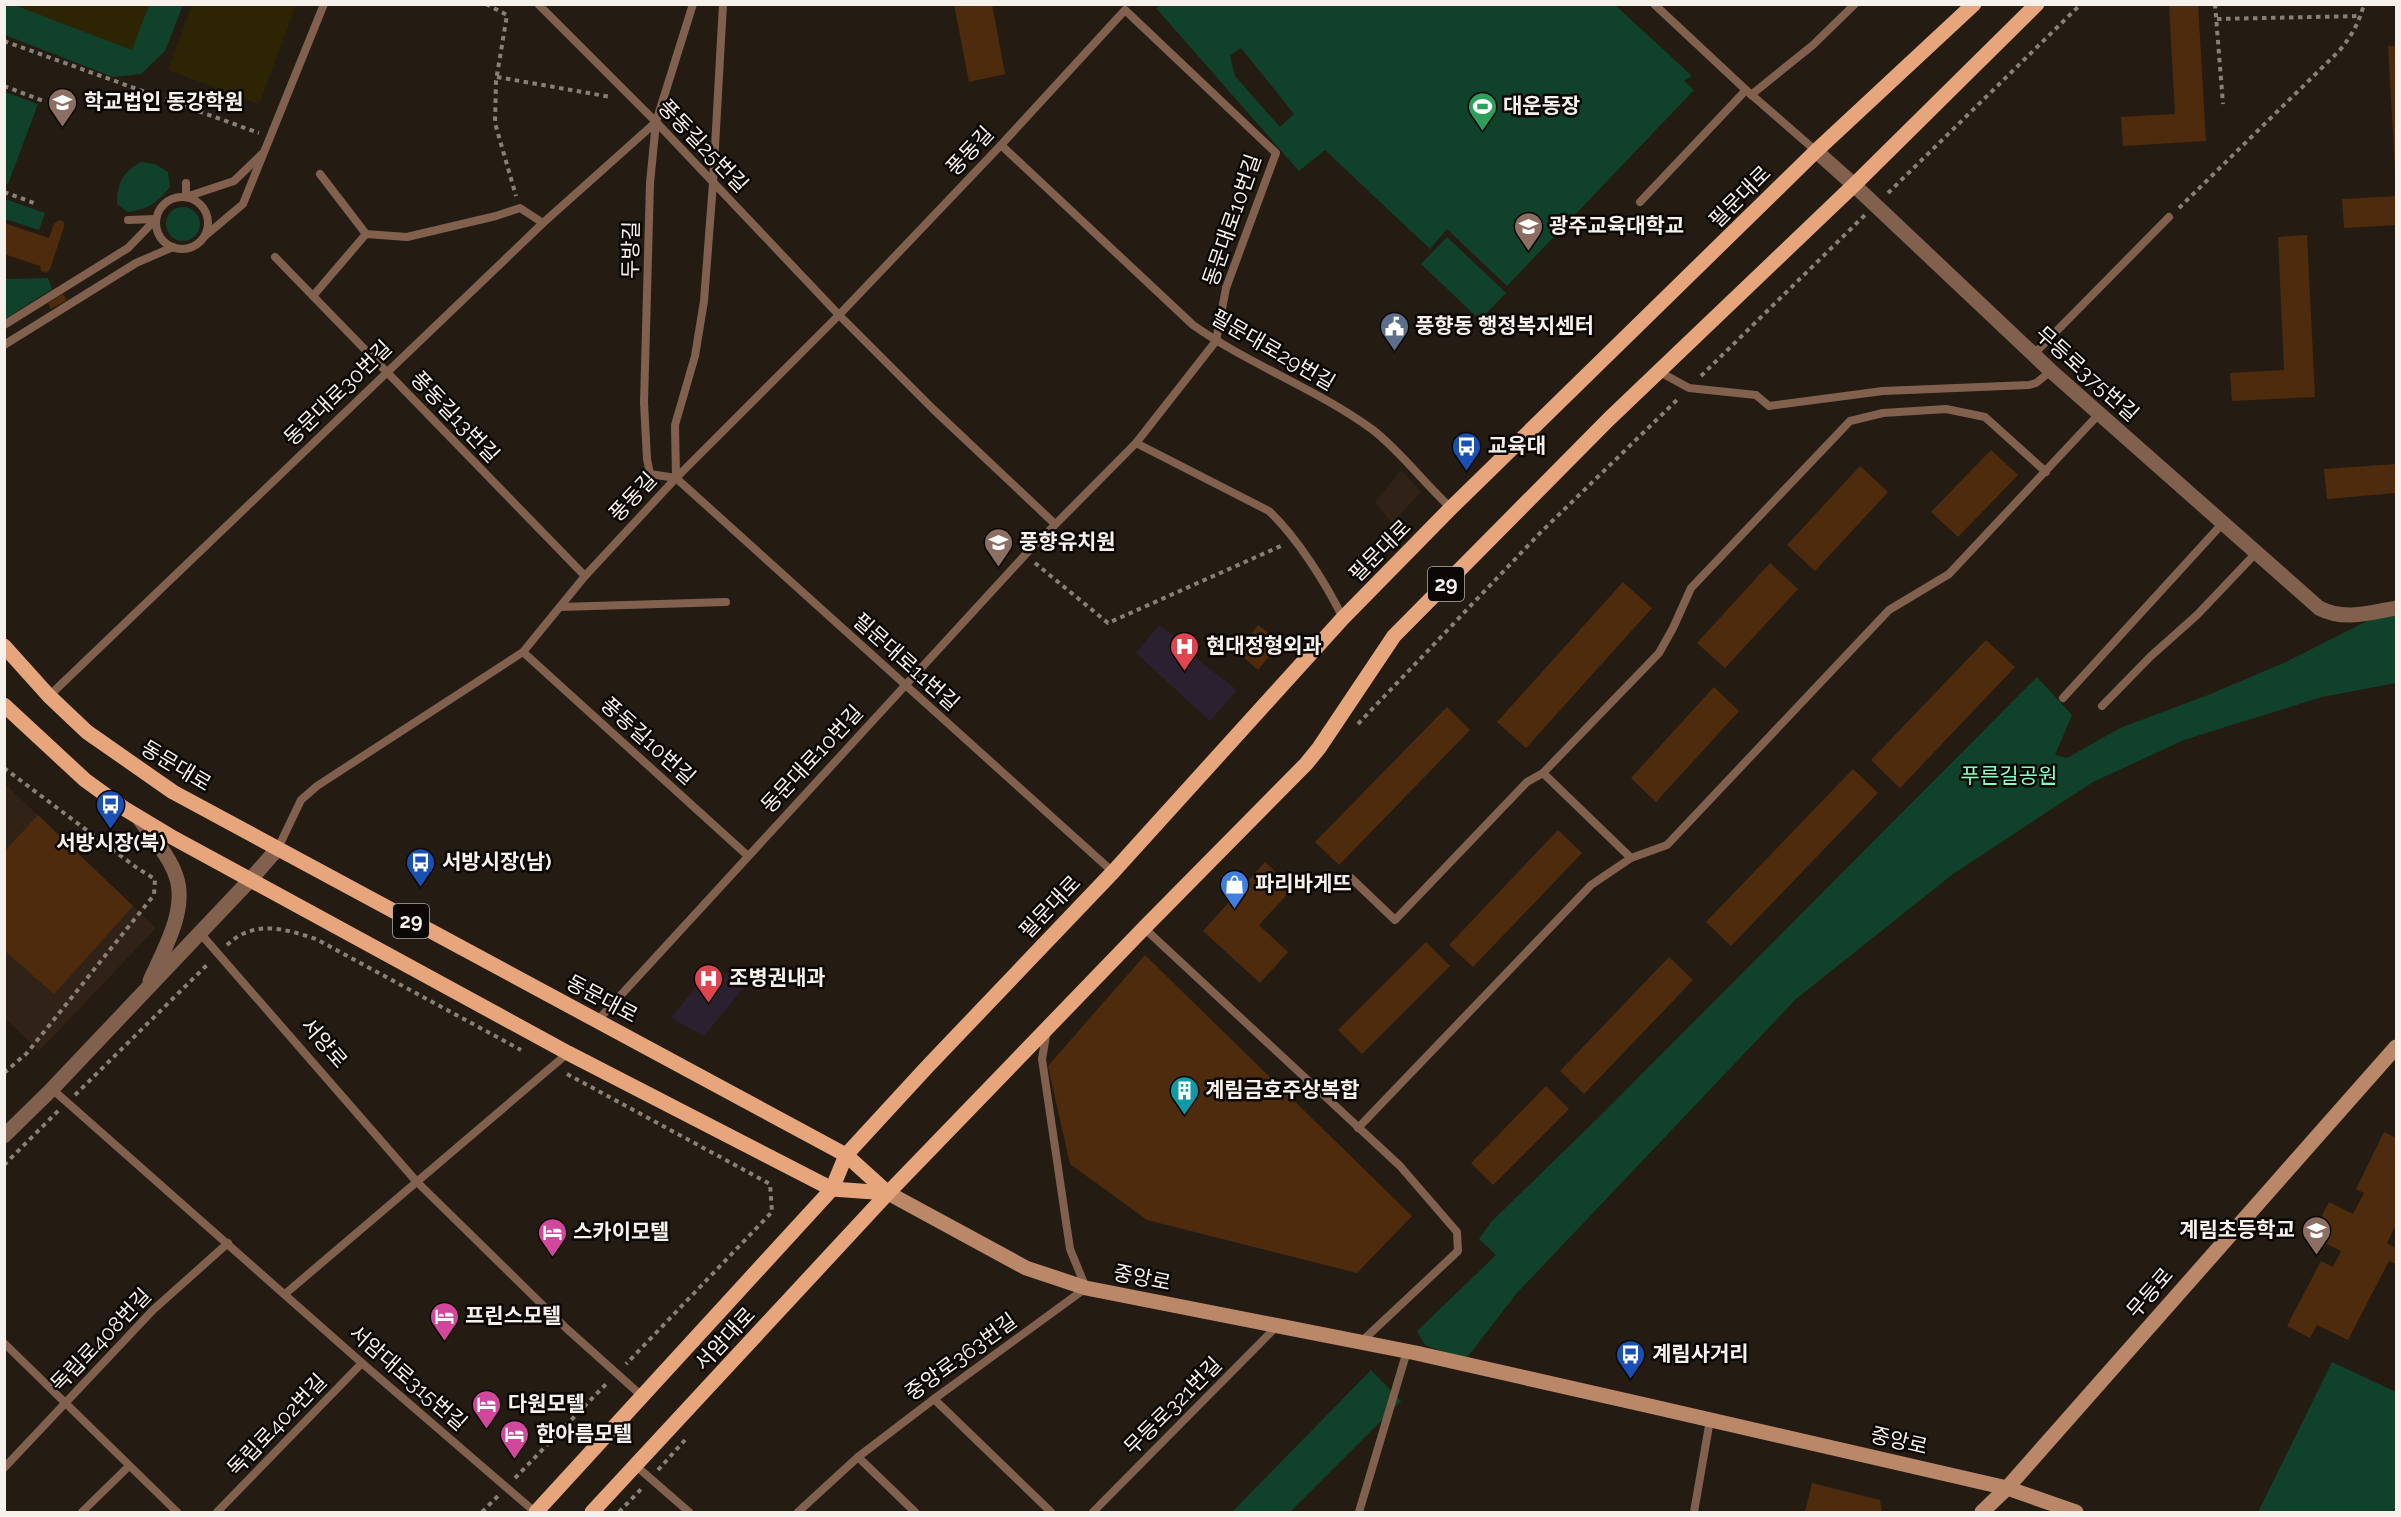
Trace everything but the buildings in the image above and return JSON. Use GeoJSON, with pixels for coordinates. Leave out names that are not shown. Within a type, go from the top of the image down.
{"type":"FeatureCollection","features":[{"type":"Feature","properties":{"kind":"main road","name":"필문대로"},"geometry":{"type":"LineString","coordinates":[[846,1155],[927,1066],[1113,872],[1343,618],[1451,508],[1816,151],[1974,4]]}},
{"type":"Feature","properties":{"kind":"main road","name":"29"},"geometry":{"type":"LineString","coordinates":[[4,705],[85,780],[139,818],[568,1053],[832,1189],[888,1193],[1319,748],[1394,636],[1658,371],[1854,185],[2037,4]]}},
{"type":"Feature","properties":{"kind":"main road","name":"동문대로"},"geometry":{"type":"LineString","coordinates":[[4,646],[49,696],[87,732],[173,792],[846,1155],[888,1193]]}},
{"type":"Feature","properties":{"kind":"main road","name":"무등로"},"geometry":{"type":"LineString","coordinates":[[1982,1512],[2007,1488],[2397,1047]]}},
{"type":"Feature","properties":{"kind":"main road","name":"서암대로"},"geometry":{"type":"LineString","coordinates":[[536,1512],[832,1189],[846,1155]]}},
{"type":"Feature","properties":{"kind":"main road","name":"서암대로"},"geometry":{"type":"LineString","coordinates":[[592,1512],[888,1193]]}},
{"type":"Feature","properties":{"kind":"main road","name":"중앙로"},"geometry":{"type":"LineString","coordinates":[[888,1193],[1026,1268],[1086,1288],[1361,1342],[1710,1420],[2007,1488],[2076,1512]]}},
{"type":"Feature","properties":{"kind":"street","name":"무등로375번길"},"geometry":{"type":"LineString","coordinates":[[1816,151],[2050,371],[2319,608],[2339,616],[2397,608]]}},
{"type":"Feature","properties":{"kind":"street"},"geometry":{"type":"LineString","coordinates":[[139,818],[171,865],[179,888],[176,916],[146,991]]}},
{"type":"Feature","properties":{"kind":"street"},"geometry":{"type":"LineString","coordinates":[[4,1136],[146,991],[278,848]]}},
{"type":"Feature","properties":{"kind":"lane"},"geometry":{"type":"LineString","coordinates":[[4,345],[136,263],[173,247],[190,247],[243,204],[267,150],[324,4]]}},
{"type":"Feature","properties":{"kind":"lane","name":"풍동길25번길"},"geometry":{"type":"LineString","coordinates":[[538,4],[656,122],[839,315]]}},
{"type":"Feature","properties":{"kind":"lane","name":"두방길"},"geometry":{"type":"LineString","coordinates":[[676,478],[650,474],[644,425],[651,183],[656,122],[693,4]]}},
{"type":"Feature","properties":{"kind":"lane"},"geometry":{"type":"LineString","coordinates":[[676,478],[675,425],[695,356],[704,301],[723,4]]}},
{"type":"Feature","properties":{"kind":"lane"},"geometry":{"type":"LineString","coordinates":[[1654,4],[1748,93],[1816,151]]}},
{"type":"Feature","properties":{"kind":"lane"},"geometry":{"type":"LineString","coordinates":[[1640,202],[1748,93],[1813,45],[1855,4]]}},
{"type":"Feature","properties":{"kind":"lane","name":"풍동길"},"geometry":{"type":"LineString","coordinates":[[278,848],[301,800],[317,786],[523,652],[585,576],[676,478],[839,315],[1001,145],[1125,10]]}},
{"type":"Feature","properties":{"kind":"lane","name":"동문대로10번길"},"geometry":{"type":"LineString","coordinates":[[598,1020],[1025,555],[1136,442],[1215,340],[1226,288],[1276,153],[1125,10]]}},
{"type":"Feature","properties":{"kind":"lane","name":"동문대로30번길"},"geometry":{"type":"LineString","coordinates":[[49,696],[543,223],[656,122]]}},
{"type":"Feature","properties":{"kind":"lane","name":"필문대로29번길"},"geometry":{"type":"LineString","coordinates":[[1001,145],[1176,310],[1215,340],[1326,401],[1375,432],[1451,508]]}},
{"type":"Feature","properties":{"kind":"lane"},"geometry":{"type":"LineString","coordinates":[[4,325],[128,248],[156,219],[170,200],[234,181],[267,150]]}},
{"type":"Feature","properties":{"kind":"lane"},"geometry":{"type":"LineString","coordinates":[[320,174],[366,234],[406,237],[496,216],[520,208],[543,223]]}},
{"type":"Feature","properties":{"kind":"lane"},"geometry":{"type":"LineString","coordinates":[[186,183],[186,197]]}},
{"type":"Feature","properties":{"kind":"lane"},"geometry":{"type":"LineString","coordinates":[[186,197],[200,204],[205,210],[208,228],[205,236]]}},
{"type":"Feature","properties":{"kind":"lane"},"geometry":{"type":"LineString","coordinates":[[2033,355],[2169,217]]}},
{"type":"Feature","properties":{"kind":"lane"},"geometry":{"type":"LineString","coordinates":[[128,220],[156,219]]}},
{"type":"Feature","properties":{"kind":"lane"},"geometry":{"type":"LineString","coordinates":[[156,219],[160,235],[173,247]]}},
{"type":"Feature","properties":{"kind":"lane"},"geometry":{"type":"LineString","coordinates":[[313,296],[366,234]]}},
{"type":"Feature","properties":{"kind":"lane","name":"풍동길13번길"},"geometry":{"type":"LineString","coordinates":[[275,257],[585,576]]}},
{"type":"Feature","properties":{"kind":"lane"},"geometry":{"type":"LineString","coordinates":[[839,315],[933,409],[1055,524]]}},
{"type":"Feature","properties":{"kind":"lane"},"geometry":{"type":"LineString","coordinates":[[1658,371],[1689,388],[1756,395],[1769,406],[1883,391],[2029,386],[2050,371]]}},
{"type":"Feature","properties":{"kind":"lane"},"geometry":{"type":"LineString","coordinates":[[1351,878],[1395,920],[1527,782],[1543,773],[1659,653],[1691,588],[1850,421],[1883,413],[1946,409],[1985,417],[2046,472]]}},
{"type":"Feature","properties":{"kind":"lane"},"geometry":{"type":"LineString","coordinates":[[1358,1128],[1591,885],[1630,858],[1667,845],[1889,610],[1949,574],[2099,414]]}},
{"type":"Feature","properties":{"kind":"lane"},"geometry":{"type":"LineString","coordinates":[[1136,442],[1269,511],[1294,541],[1334,599],[1343,618]]}},
{"type":"Feature","properties":{"kind":"lane","name":"필문대로11번길"},"geometry":{"type":"LineString","coordinates":[[676,478],[904,686],[1113,872]]}},
{"type":"Feature","properties":{"kind":"lane"},"geometry":{"type":"LineString","coordinates":[[2063,698],[2222,524]]}},
{"type":"Feature","properties":{"kind":"lane"},"geometry":{"type":"LineString","coordinates":[[2102,706],[2151,656],[2198,615],[2255,554]]}},
{"type":"Feature","properties":{"kind":"lane"},"geometry":{"type":"LineString","coordinates":[[560,607],[726,602]]}},
{"type":"Feature","properties":{"kind":"lane","name":"풍동길10번길"},"geometry":{"type":"LineString","coordinates":[[523,652],[748,856]]}},
{"type":"Feature","properties":{"kind":"lane"},"geometry":{"type":"LineString","coordinates":[[1543,773],[1630,858]]}},
{"type":"Feature","properties":{"kind":"lane"},"geometry":{"type":"LineString","coordinates":[[1144,928],[1400,1166],[1457,1232],[1458,1251],[1361,1342]]}},
{"type":"Feature","properties":{"kind":"lane","name":"서양로"},"geometry":{"type":"LineString","coordinates":[[200,933],[417,1181]]}},
{"type":"Feature","properties":{"kind":"lane"},"geometry":{"type":"LineString","coordinates":[[1047,1028],[1042,1059],[1070,1249],[1086,1288]]}},
{"type":"Feature","properties":{"kind":"lane"},"geometry":{"type":"LineString","coordinates":[[285,1294],[568,1053]]}},
{"type":"Feature","properties":{"kind":"lane","name":"서암대로315번길"},"geometry":{"type":"LineString","coordinates":[[52,1089],[362,1363],[536,1512]]}},
{"type":"Feature","properties":{"kind":"lane"},"geometry":{"type":"LineString","coordinates":[[417,1181],[550,1313],[643,1397]]}},
{"type":"Feature","properties":{"kind":"lane","name":"독립로408번길"},"geometry":{"type":"LineString","coordinates":[[4,1468],[153,1310],[228,1243]]}},
{"type":"Feature","properties":{"kind":"lane","name":"중앙로363번길"},"geometry":{"type":"LineString","coordinates":[[798,1512],[858,1457],[934,1398],[1086,1288]]}},
{"type":"Feature","properties":{"kind":"lane","name":"무등로321번길"},"geometry":{"type":"LineString","coordinates":[[1093,1512],[1278,1325]]}},
{"type":"Feature","properties":{"kind":"lane"},"geometry":{"type":"LineString","coordinates":[[4,1343],[177,1512]]}},
{"type":"Feature","properties":{"kind":"lane"},"geometry":{"type":"LineString","coordinates":[[1362,1512],[1407,1352]]}},
{"type":"Feature","properties":{"kind":"lane","name":"독립로402번길"},"geometry":{"type":"LineString","coordinates":[[217,1512],[362,1363]]}},
{"type":"Feature","properties":{"kind":"lane"},"geometry":{"type":"LineString","coordinates":[[934,1398],[1051,1512]]}},
{"type":"Feature","properties":{"kind":"lane"},"geometry":{"type":"LineString","coordinates":[[1694,1512],[1710,1420]]}},
{"type":"Feature","properties":{"kind":"lane"},"geometry":{"type":"LineString","coordinates":[[858,1457],[915,1512]]}},
{"type":"Feature","properties":{"kind":"lane"},"geometry":{"type":"LineString","coordinates":[[635,1465],[689,1512]]}},
{"type":"Feature","properties":{"kind":"lane"},"geometry":{"type":"LineString","coordinates":[[82,1512],[129,1466]]}},
{"type":"Feature","properties":{"kind":"path"},"geometry":{"type":"LineString","coordinates":[[486,4],[507,15],[496,77],[495,123],[520,208]]}},
{"type":"Feature","properties":{"kind":"path"},"geometry":{"type":"LineString","coordinates":[[2215,4],[2223,104]]}},
{"type":"Feature","properties":{"kind":"path"},"geometry":{"type":"LineString","coordinates":[[2169,217],[2198,192],[2340,50],[2353,34],[2364,4]]}},
{"type":"Feature","properties":{"kind":"path"},"geometry":{"type":"LineString","coordinates":[[2217,19],[2361,16]]}},
{"type":"Feature","properties":{"kind":"path"},"geometry":{"type":"LineString","coordinates":[[4,40],[271,138]]}},
{"type":"Feature","properties":{"kind":"path"},"geometry":{"type":"LineString","coordinates":[[496,77],[618,99],[627,94]]}},
{"type":"Feature","properties":{"kind":"path"},"geometry":{"type":"LineString","coordinates":[[4,86],[46,102]]}},
{"type":"Feature","properties":{"kind":"path"},"geometry":{"type":"LineString","coordinates":[[4,192],[34,203]]}},
{"type":"Feature","properties":{"kind":"path"},"geometry":{"type":"LineString","coordinates":[[1025,555],[1108,623],[1294,541]]}},
{"type":"Feature","properties":{"kind":"path"},"geometry":{"type":"LineString","coordinates":[[4,768],[155,879],[154,895],[27,1053],[4,1073]]}},
{"type":"Feature","properties":{"kind":"shaded area"},"geometry":{"type":"Polygon","coordinates":[[[1401,470],[1421,492],[1392,523],[1375,502],[1401,470]]]}},
{"type":"Feature","properties":{"kind":"shaded area","name":"현대정형외과"},"geometry":{"type":"Polygon","coordinates":[[[1159,625],[1178,639],[1176,643],[1237,690],[1210,721],[1136,653],[1159,625]]]}},
{"type":"Feature","properties":{"kind":"shaded area"},"geometry":{"type":"Polygon","coordinates":[[[4,783],[156,928],[39,1051],[5,1018],[4,783]]]}},
{"type":"Feature","properties":{"kind":"shaded area","name":"조병권내과"},"geometry":{"type":"Polygon","coordinates":[[[714,965],[744,987],[704,1036],[671,1018],[714,965]]]}},
{"type":"Feature","properties":{"kind":"green space"},"geometry":{"type":"Polygon","coordinates":[[[4,5],[183,5],[165,51],[141,74],[113,77],[5,35],[4,5]]]}},
{"type":"Feature","properties":{"kind":"green space","name":"대운동장"},"geometry":{"type":"Polygon","coordinates":[[[1160,5],[1615,5],[1692,76],[1684,81],[1694,90],[1507,286],[1447,229],[1430,249],[1325,150],[1299,171],[1156,8],[1160,5]],[[1241,48],[1230,56],[1235,76],[1280,127],[1294,114],[1241,48]]]}},
{"type":"Feature","properties":{"kind":"green space"},"geometry":{"type":"Polygon","coordinates":[[[5,92],[38,104],[8,184],[4,183],[5,92]]]}},
{"type":"Feature","properties":{"kind":"green space"},"geometry":{"type":"Polygon","coordinates":[[[141,162],[155,164],[168,172],[170,187],[152,204],[128,212],[117,204],[118,190],[129,170],[141,162]]]}},
{"type":"Feature","properties":{"kind":"green space"},"geometry":{"type":"Polygon","coordinates":[[[5,199],[45,213],[39,230],[5,219],[5,199]]]}},
{"type":"Feature","properties":{"kind":"green space"},"geometry":{"type":"Polygon","coordinates":[[[183,207],[195,212],[200,224],[195,236],[183,241],[171,236],[166,224],[171,212],[183,207]]]}},
{"type":"Feature","properties":{"kind":"green space"},"geometry":{"type":"Polygon","coordinates":[[[1447,237],[1506,293],[1480,320],[1421,264],[1447,237]]]}},
{"type":"Feature","properties":{"kind":"green space"},"geometry":{"type":"Polygon","coordinates":[[[48,278],[52,289],[5,319],[5,279],[48,278]]]}},
{"type":"Feature","properties":{"kind":"green space","name":"푸른길공원"},"geometry":{"type":"Polygon","coordinates":[[[2396,615],[2396,683],[2322,697],[2184,740],[2093,782],[1953,874],[1796,999],[1517,1293],[1465,1360],[1425,1345],[1417,1331],[1496,1255],[1479,1239],[1491,1222],[1600,1116],[2037,677],[2072,715],[2055,755],[2067,758],[2120,728],[2208,695],[2286,662],[2367,621],[2396,615]]]}},
{"type":"Feature","properties":{"kind":"green space"},"geometry":{"type":"Polygon","coordinates":[[[2332,1362],[2396,1392],[2396,1512],[2258,1512],[2332,1362]]]}},
{"type":"Feature","properties":{"kind":"green space"},"geometry":{"type":"Polygon","coordinates":[[[1371,1370],[1401,1401],[1290,1512],[1232,1512],[1371,1370]]]}},
{"type":"Feature","properties":{"kind":"sand"},"geometry":{"type":"Polygon","coordinates":[[[14,5],[149,5],[132,50],[14,5]]]}},
{"type":"Feature","properties":{"kind":"sand"},"geometry":{"type":"Polygon","coordinates":[[[192,5],[296,5],[259,104],[168,70],[192,5]]]}},
{"type":"Feature","properties":{"kind":"place","name":"학교법인 동강학원"},"geometry":{"type":"Point","coordinates":[63,128]}},
{"type":"Feature","properties":{"kind":"place","name":"대운동장"},"geometry":{"type":"Point","coordinates":[1482,132]}},
{"type":"Feature","properties":{"kind":"place","name":"광주교육대학교"},"geometry":{"type":"Point","coordinates":[1528,252]}},
{"type":"Feature","properties":{"kind":"place","name":"풍향동 행정복지센터"},"geometry":{"type":"Point","coordinates":[1394,352]}},
{"type":"Feature","properties":{"kind":"place","name":"교육대"},"geometry":{"type":"Point","coordinates":[1467,472]}},
{"type":"Feature","properties":{"kind":"place","name":"풍향유치원"},"geometry":{"type":"Point","coordinates":[998,568]}},
{"type":"Feature","properties":{"kind":"place","name":"현대정형외과"},"geometry":{"type":"Point","coordinates":[1185,672]}},
{"type":"Feature","properties":{"kind":"place","name":"서방시장(북)"},"geometry":{"type":"Point","coordinates":[111,830]}},
{"type":"Feature","properties":{"kind":"place","name":"서방시장(남)"},"geometry":{"type":"Point","coordinates":[421,888]}},
{"type":"Feature","properties":{"kind":"place","name":"파리바게뜨"},"geometry":{"type":"Point","coordinates":[1234,910]}},
{"type":"Feature","properties":{"kind":"place","name":"조병권내과"},"geometry":{"type":"Point","coordinates":[708,1004]}},
{"type":"Feature","properties":{"kind":"place","name":"계림금호주상복합"},"geometry":{"type":"Point","coordinates":[1184,1116]}},
{"type":"Feature","properties":{"kind":"place","name":"계림초등학교"},"geometry":{"type":"Point","coordinates":[2316,1256]}},
{"type":"Feature","properties":{"kind":"place","name":"스카이모텔"},"geometry":{"type":"Point","coordinates":[552,1258]}},
{"type":"Feature","properties":{"kind":"place","name":"프린스모텔"},"geometry":{"type":"Point","coordinates":[444,1342]}},
{"type":"Feature","properties":{"kind":"place","name":"계림사거리"},"geometry":{"type":"Point","coordinates":[1631,1380]}},
{"type":"Feature","properties":{"kind":"place","name":"다원모텔"},"geometry":{"type":"Point","coordinates":[487,1430]}},
{"type":"Feature","properties":{"kind":"place","name":"한아름모텔"},"geometry":{"type":"Point","coordinates":[515,1460]}}]}
